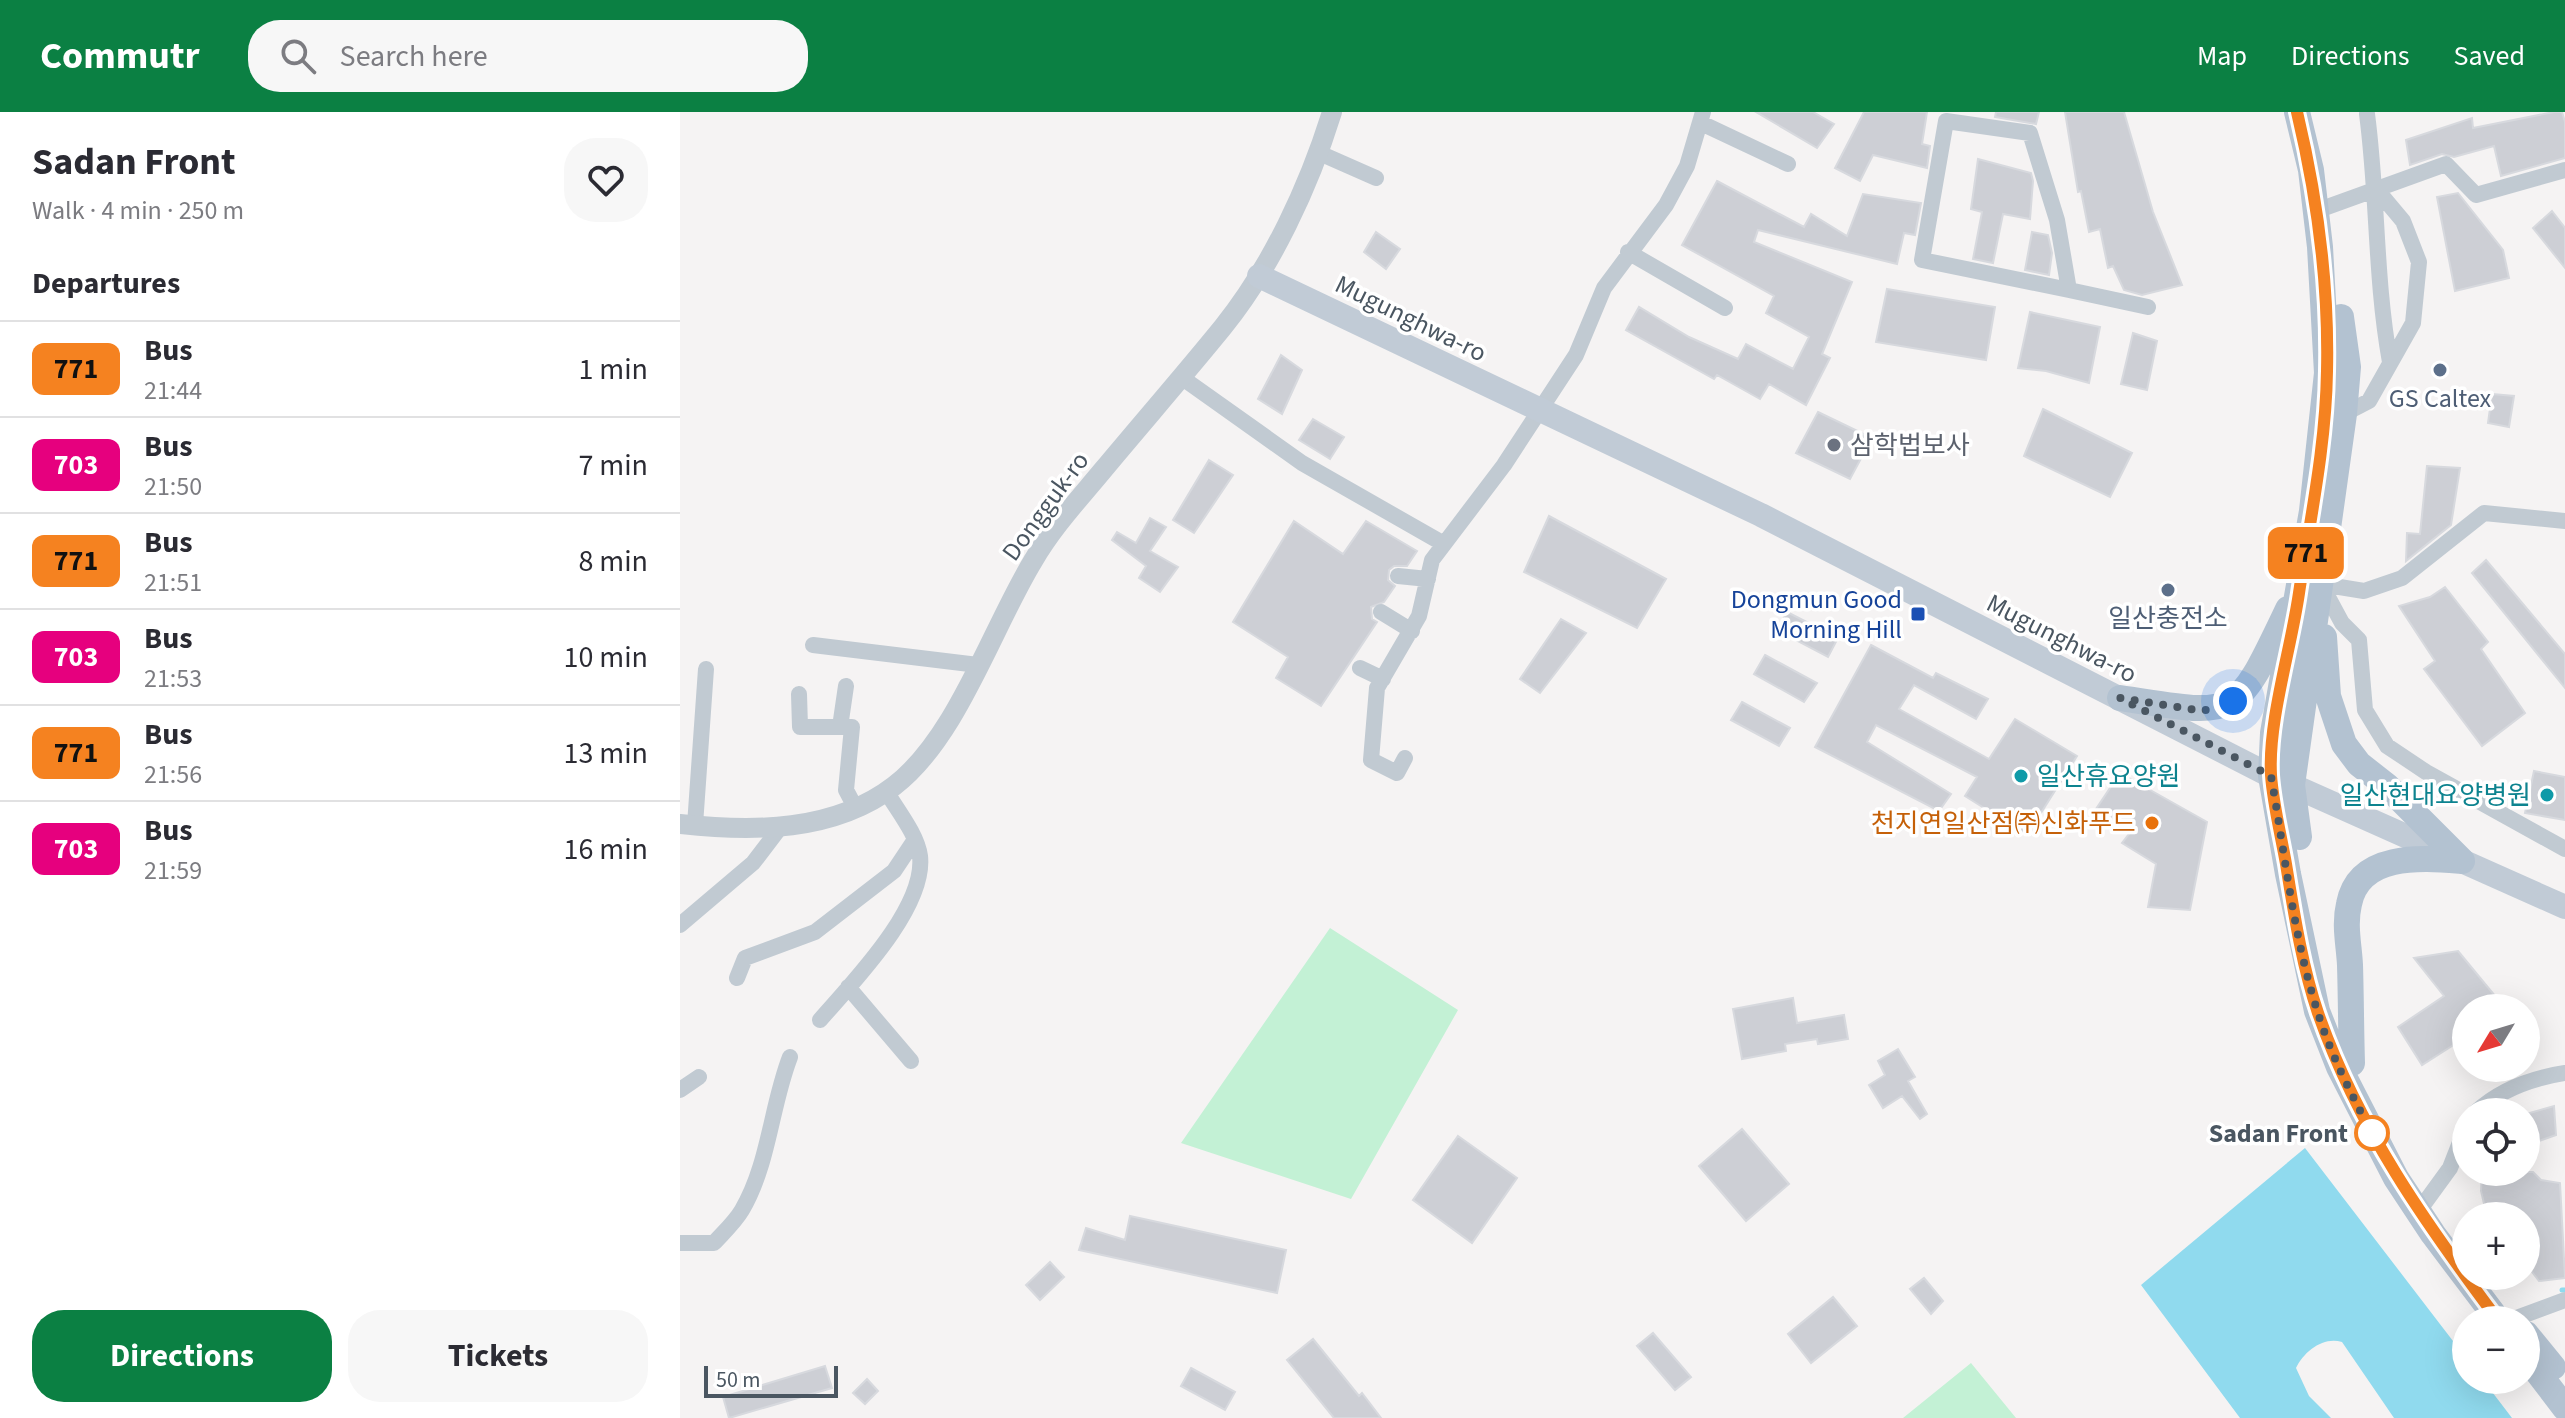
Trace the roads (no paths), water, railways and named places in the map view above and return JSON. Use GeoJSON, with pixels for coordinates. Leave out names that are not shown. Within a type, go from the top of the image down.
{"type":"FeatureCollection","features":[{"type":"Feature","properties":{"kind":"main road"},"geometry":{"type":"LineString","coordinates":[[2297,112],[2323,208]]}},
{"type":"Feature","properties":{"kind":"main road"},"geometry":{"type":"LineString","coordinates":[[2313,112],[2323,208],[2334,419],[2282,780],[2297,926],[2317,1011],[2367,1124],[2422,1206],[2500,1306]]}},
{"type":"Feature","properties":{"kind":"main road","name":"Mugunghwa-ro"},"geometry":{"type":"LineString","coordinates":[[1259,276],[1761,515],[2282,780],[2565,907]]}},
{"type":"Feature","properties":{"kind":"main road"},"geometry":{"type":"LineString","coordinates":[[2120,698],[2203,711],[2233,701],[2257,674],[2311,582]]}},
{"type":"Feature","properties":{"kind":"main road"},"geometry":{"type":"LineString","coordinates":[[2311,582],[2328,696],[2344,744],[2359,764],[2387,786],[2462,861]]}},
{"type":"Feature","properties":{"kind":"main road"},"geometry":{"type":"LineString","coordinates":[[2282,780],[2312,931],[2336,1021],[2352,1063],[2422,1206],[2452,1239]]}},
{"type":"Feature","properties":{"kind":"main road"},"geometry":{"type":"LineString","coordinates":[[2352,1063],[2346,925],[2349,901],[2363,878],[2386,862],[2421,857],[2462,861]]}},
{"type":"Feature","properties":{"kind":"main road"},"geometry":{"type":"LineString","coordinates":[[2540,1354],[2565,1382]]}},
{"type":"Feature","properties":{"kind":"main road"},"geometry":{"type":"LineString","coordinates":[[2540,1375],[2565,1408]]}},
{"type":"Feature","properties":{"kind":"street","name":"Dongguk-ro"},"geometry":{"type":"LineString","coordinates":[[688,825],[814,823],[856,809],[886,791],[920,759],[951,719],[1033,560],[1069,511],[1225,324],[1259,276],[1317,152],[1332,112]]}},
{"type":"Feature","properties":{"kind":"street"},"geometry":{"type":"LineString","coordinates":[[2367,114],[2377,190],[2379,304],[2390,362]]}},
{"type":"Feature","properties":{"kind":"street"},"geometry":{"type":"LineString","coordinates":[[1405,758],[1397,773],[1371,760],[1377,688],[1412,631],[1432,560],[1510,456],[1576,355],[1604,288],[1666,205],[1687,166],[1702,118],[1788,164]]}},
{"type":"Feature","properties":{"kind":"street"},"geometry":{"type":"LineString","coordinates":[[2069,290],[2057,220],[2030,133],[1973,118],[1946,121],[1922,260],[2148,307]]}},
{"type":"Feature","properties":{"kind":"street"},"geometry":{"type":"LineString","coordinates":[[1317,152],[1376,178]]}},
{"type":"Feature","properties":{"kind":"street"},"geometry":{"type":"LineString","coordinates":[[2323,208],[2446,164],[2476,195],[2565,170]]}},
{"type":"Feature","properties":{"kind":"street"},"geometry":{"type":"LineString","coordinates":[[2334,419],[2369,401],[2413,323],[2419,262],[2403,221],[2377,190]]}},
{"type":"Feature","properties":{"kind":"street"},"geometry":{"type":"LineString","coordinates":[[1628,252],[1725,308]]}},
{"type":"Feature","properties":{"kind":"street"},"geometry":{"type":"LineString","coordinates":[[1181,377],[1302,463],[1444,544]]}},
{"type":"Feature","properties":{"kind":"street"},"geometry":{"type":"LineString","coordinates":[[2311,582],[2364,591],[2402,578],[2484,513],[2565,521]]}},
{"type":"Feature","properties":{"kind":"street"},"geometry":{"type":"LineString","coordinates":[[1398,576],[1428,579]]}},
{"type":"Feature","properties":{"kind":"street"},"geometry":{"type":"LineString","coordinates":[[2311,582],[2359,640],[2365,710],[2387,746],[2426,772],[2565,849]]}},
{"type":"Feature","properties":{"kind":"street"},"geometry":{"type":"LineString","coordinates":[[1381,612],[1412,631]]}},
{"type":"Feature","properties":{"kind":"street"},"geometry":{"type":"LineString","coordinates":[[813,645],[978,665]]}},
{"type":"Feature","properties":{"kind":"street"},"geometry":{"type":"LineString","coordinates":[[1360,668],[1383,679]]}},
{"type":"Feature","properties":{"kind":"street"},"geometry":{"type":"LineString","coordinates":[[688,825],[706,669]]}},
{"type":"Feature","properties":{"kind":"street"},"geometry":{"type":"LineString","coordinates":[[840,727],[846,686]]}},
{"type":"Feature","properties":{"kind":"street"},"geometry":{"type":"LineString","coordinates":[[799,694],[800,727],[852,727],[846,790],[856,809]]}},
{"type":"Feature","properties":{"kind":"street"},"geometry":{"type":"LineString","coordinates":[[820,1020],[886,944],[921,876],[920,852],[886,791]]}},
{"type":"Feature","properties":{"kind":"street"},"geometry":{"type":"LineString","coordinates":[[680,925],[753,863],[782,825]]}},
{"type":"Feature","properties":{"kind":"street"},"geometry":{"type":"LineString","coordinates":[[737,978],[745,958],[815,932],[894,871],[914,841]]}},
{"type":"Feature","properties":{"kind":"street"},"geometry":{"type":"LineString","coordinates":[[848,987],[911,1061]]}},
{"type":"Feature","properties":{"kind":"street"},"geometry":{"type":"LineString","coordinates":[[680,1243],[714,1243],[742,1210],[761,1163],[776,1093],[790,1057]]}},
{"type":"Feature","properties":{"kind":"street"},"geometry":{"type":"LineString","coordinates":[[2493,1098],[2502,1091],[2544,1076],[2565,1073]]}},
{"type":"Feature","properties":{"kind":"street"},"geometry":{"type":"LineString","coordinates":[[680,1090],[699,1077]]}},
{"type":"Feature","properties":{"kind":"street"},"geometry":{"type":"LineString","coordinates":[[2422,1206],[2452,1163]]}},
{"type":"Feature","properties":{"kind":"street"},"geometry":{"type":"LineString","coordinates":[[2540,1311],[2565,1300]]}},
{"type":"Feature","properties":{"kind":"water"},"geometry":{"type":"Polygon","coordinates":[[[2305,1148],[2452,1340],[2452,1394],[2494,1394],[2512,1418],[2394,1418],[2342,1342],[2328,1341],[2315,1346],[2296,1368],[2309,1396],[2331,1418],[2240,1418],[2141,1285],[2305,1148]]]}},
{"type":"Feature","properties":{"kind":"place","name":"GS Caltex"},"geometry":{"type":"Point","coordinates":[2440,370]}},
{"type":"Feature","properties":{"kind":"place","name":"삼학법보사"},"geometry":{"type":"Point","coordinates":[1834,445]}},
{"type":"Feature","properties":{"kind":"place","name":"일산충전소"},"geometry":{"type":"Point","coordinates":[2168,590]}},
{"type":"Feature","properties":{"kind":"place","name":"Dongmun Good Morning Hill"},"geometry":{"type":"Point","coordinates":[1918,614]}},
{"type":"Feature","properties":{"kind":"place","name":"일산휴요양원"},"geometry":{"type":"Point","coordinates":[2021,776]}},
{"type":"Feature","properties":{"kind":"place","name":"일산현대요양병원"},"geometry":{"type":"Point","coordinates":[2547,795]}},
{"type":"Feature","properties":{"kind":"place","name":"천지연일산점㈜신화푸드"},"geometry":{"type":"Point","coordinates":[2152,823]}},
{"type":"Feature","properties":{"kind":"place","name":"Sadan Front"},"geometry":{"type":"Point","coordinates":[2372,1133]}}]}
